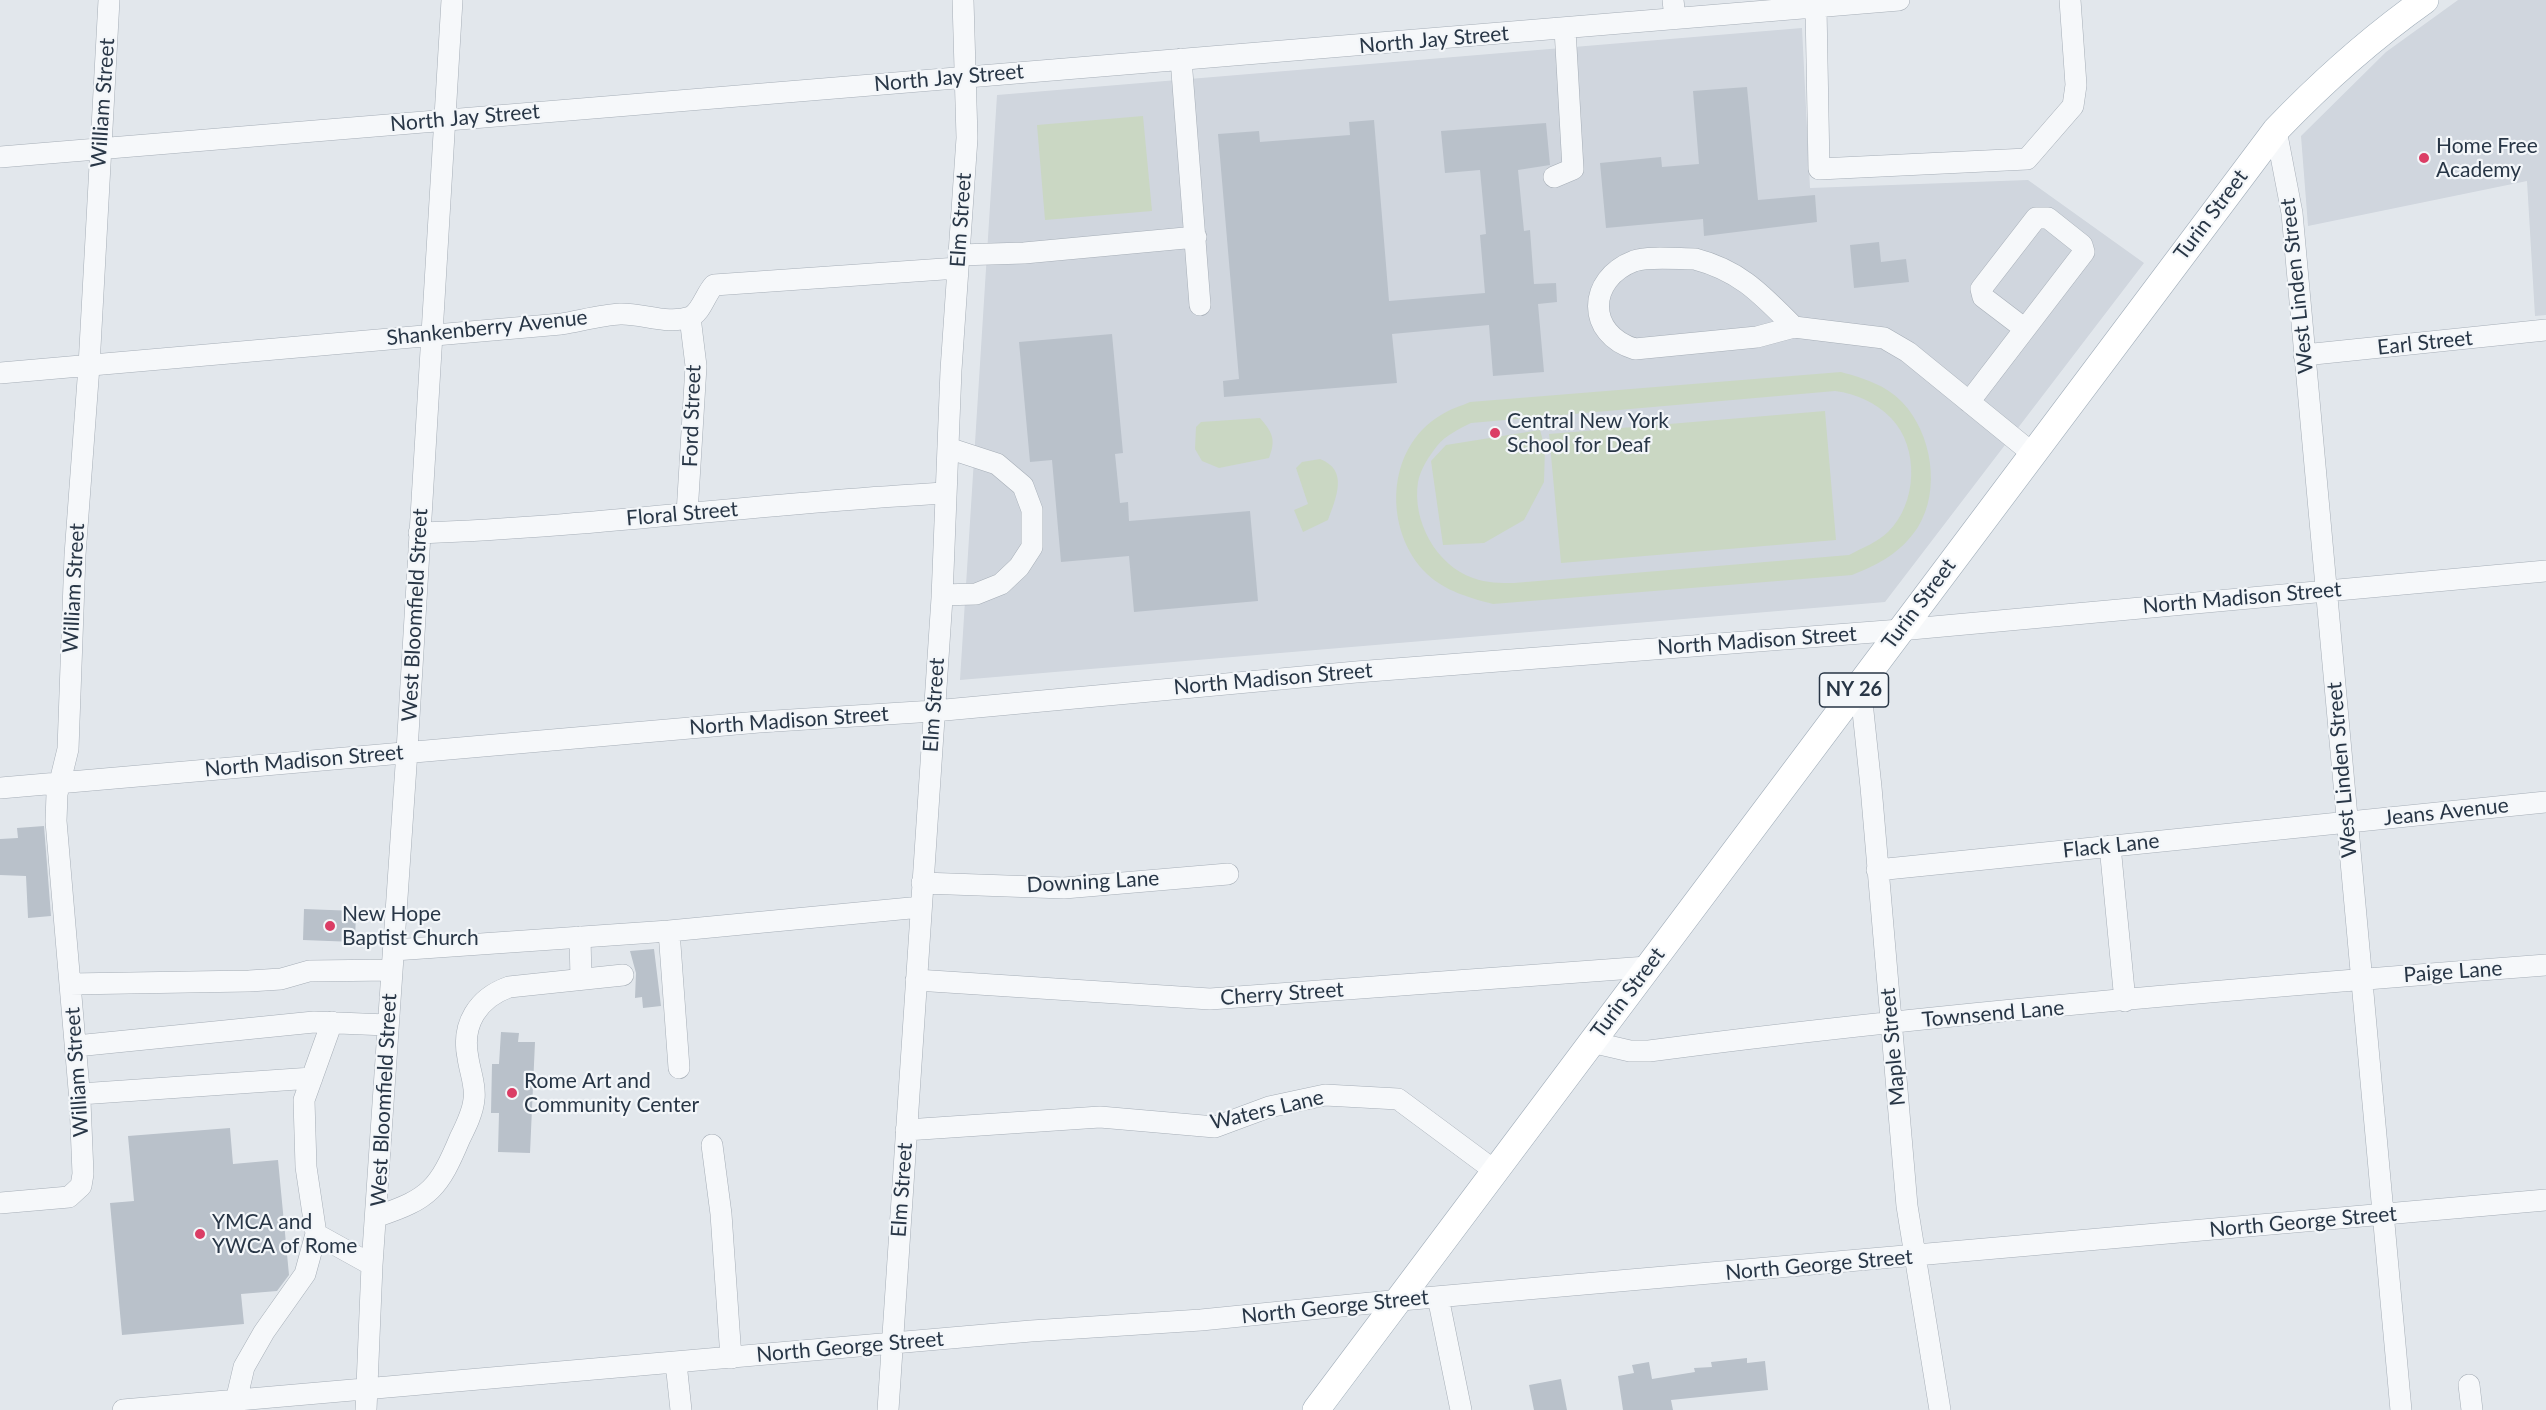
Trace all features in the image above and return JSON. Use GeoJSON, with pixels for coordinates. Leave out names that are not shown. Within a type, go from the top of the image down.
{"type":"FeatureCollection","features":[{"type":"Feature","properties":{"kind":"main road","name":"Turin Street"},"geometry":{"type":"LineString","coordinates":[[1316,1410],[1401,1300],[1899,630],[2276,130],[2397,9],[2425,0]]}},
{"type":"Feature","properties":{"kind":"street","name":"William Street"},"geometry":{"type":"LineString","coordinates":[[0,1203],[69,1197],[81,1186],[83,1174],[80,1094],[56,821],[57,794],[68,749],[75,555],[89,366],[109,0]]}},
{"type":"Feature","properties":{"kind":"street","name":"West Bloomfield Street"},"geometry":{"type":"LineString","coordinates":[[367,1400],[372,1265],[378,1216],[387,1025],[407,752],[452,0]]}},
{"type":"Feature","properties":{"kind":"street","name":"Elm Street"},"geometry":{"type":"LineString","coordinates":[[888,1410],[942,595],[958,261],[967,138],[963,0]]}},
{"type":"Feature","properties":{"kind":"street","name":"North Jay Street"},"geometry":{"type":"LineString","coordinates":[[0,157],[1565,28],[1674,9],[1816,7],[1899,0]]}},
{"type":"Feature","properties":{"kind":"street"},"geometry":{"type":"LineString","coordinates":[[1816,7],[1819,169],[2027,159],[2073,106],[2076,85],[2070,0]]}},
{"type":"Feature","properties":{"kind":"street"},"geometry":{"type":"LineString","coordinates":[[1554,177],[1573,169],[1565,28]]}},
{"type":"Feature","properties":{"kind":"street"},"geometry":{"type":"LineString","coordinates":[[1181,59],[1200,305]]}},
{"type":"Feature","properties":{"kind":"street","name":"West Linden Street"},"geometry":{"type":"LineString","coordinates":[[2276,130],[2292,213],[2401,1410]]}},
{"type":"Feature","properties":{"kind":"street"},"geometry":{"type":"LineString","coordinates":[[1969,402],[2025,329],[2084,252],[2082,245],[2048,218],[2036,218],[1981,289],[1983,297],[2025,329]]}},
{"type":"Feature","properties":{"kind":"street"},"geometry":{"type":"LineString","coordinates":[[690,317],[697,312],[706,293],[714,285],[1196,237]]}},
{"type":"Feature","properties":{"kind":"street"},"geometry":{"type":"LineString","coordinates":[[1794,327],[1756,289],[1721,266],[1695,259],[1635,261],[1607,282],[1600,295],[1597,313],[1604,328],[1624,346],[1635,349],[1757,337],[1794,327],[1884,338],[1908,352],[2032,453]]}},
{"type":"Feature","properties":{"kind":"street","name":"Shankenberry Avenue"},"geometry":{"type":"LineString","coordinates":[[0,373],[561,324],[621,314],[654,318],[690,317]]}},
{"type":"Feature","properties":{"kind":"street","name":"Ford Street"},"geometry":{"type":"LineString","coordinates":[[687,514],[696,366],[690,317]]}},
{"type":"Feature","properties":{"kind":"street","name":"Earl Street"},"geometry":{"type":"LineString","coordinates":[[2304,355],[2546,330]]}},
{"type":"Feature","properties":{"kind":"street"},"geometry":{"type":"LineString","coordinates":[[942,595],[976,594],[1001,584],[1019,567],[1032,547],[1032,510],[1023,486],[997,464],[948,448]]}},
{"type":"Feature","properties":{"kind":"street","name":"Floral Street"},"geometry":{"type":"LineString","coordinates":[[419,533],[483,531],[860,498],[946,494]]}},
{"type":"Feature","properties":{"kind":"street","name":"North Madison Street"},"geometry":{"type":"LineString","coordinates":[[0,788],[748,723],[934,711],[1356,672],[1899,630],[2546,571]]}},
{"type":"Feature","properties":{"kind":"street","name":"Maple Street"},"geometry":{"type":"LineString","coordinates":[[1860,683],[1907,1206],[1940,1410]]}},
{"type":"Feature","properties":{"kind":"street","name":"Jeans Avenue"},"geometry":{"type":"LineString","coordinates":[[2346,822],[2546,802]]}},
{"type":"Feature","properties":{"kind":"street","name":"Flack Lane"},"geometry":{"type":"LineString","coordinates":[[1877,870],[2346,822]]}},
{"type":"Feature","properties":{"kind":"street"},"geometry":{"type":"LineString","coordinates":[[2110,846],[2125,1001]]}},
{"type":"Feature","properties":{"kind":"street","name":"Downing Lane"},"geometry":{"type":"LineString","coordinates":[[922,883],[1064,888],[1228,874]]}},
{"type":"Feature","properties":{"kind":"street"},"geometry":{"type":"LineString","coordinates":[[70,984],[281,979],[309,971],[580,937],[669,931],[921,907]]}},
{"type":"Feature","properties":{"kind":"street"},"geometry":{"type":"LineString","coordinates":[[669,931],[679,1068]]}},
{"type":"Feature","properties":{"kind":"street"},"geometry":{"type":"LineString","coordinates":[[580,937],[581,979]]}},
{"type":"Feature","properties":{"kind":"street","name":"Paige Lane"},"geometry":{"type":"LineString","coordinates":[[2361,979],[2546,965]]}},
{"type":"Feature","properties":{"kind":"street","name":"Cherry Street"},"geometry":{"type":"LineString","coordinates":[[916,980],[1210,999],[1647,967]]}},
{"type":"Feature","properties":{"kind":"street"},"geometry":{"type":"LineString","coordinates":[[378,1216],[412,1205],[426,1196],[440,1180],[450,1161],[474,1100],[466,1035],[470,1019],[480,1003],[493,993],[509,987],[623,975]]}},
{"type":"Feature","properties":{"kind":"street","name":"Townsend Lane"},"geometry":{"type":"LineString","coordinates":[[1591,1042],[1630,1051],[1649,1051],[1814,1030],[2361,979]]}},
{"type":"Feature","properties":{"kind":"street"},"geometry":{"type":"LineString","coordinates":[[76,1046],[332,1022],[387,1025]]}},
{"type":"Feature","properties":{"kind":"street"},"geometry":{"type":"LineString","coordinates":[[236,1401],[244,1367],[264,1332],[305,1274],[316,1234],[306,1167],[304,1100],[332,1022]]}},
{"type":"Feature","properties":{"kind":"street"},"geometry":{"type":"LineString","coordinates":[[80,1094],[312,1078]]}},
{"type":"Feature","properties":{"kind":"street","name":"Waters Lane"},"geometry":{"type":"LineString","coordinates":[[906,1130],[1100,1117],[1215,1127],[1269,1107],[1325,1095],[1398,1098],[1495,1172]]}},
{"type":"Feature","properties":{"kind":"street"},"geometry":{"type":"LineString","coordinates":[[712,1145],[721,1214],[730,1358]]}},
{"type":"Feature","properties":{"kind":"street","name":"North George Street"},"geometry":{"type":"LineString","coordinates":[[123,1410],[236,1401],[367,1400],[730,1358],[1201,1320],[1401,1300],[1915,1257],[2546,1200]]}},
{"type":"Feature","properties":{"kind":"street"},"geometry":{"type":"LineString","coordinates":[[316,1234],[372,1265]]}},
{"type":"Feature","properties":{"kind":"street"},"geometry":{"type":"LineString","coordinates":[[1438,1297],[1461,1410]]}},
{"type":"Feature","properties":{"kind":"street"},"geometry":{"type":"LineString","coordinates":[[676,1363],[681,1410]]}},
{"type":"Feature","properties":{"kind":"street"},"geometry":{"type":"LineString","coordinates":[[2469,1385],[2472,1410]]}},
{"type":"Feature","properties":{"kind":"shaded area","name":"Home Free Academy"},"geometry":{"type":"Polygon","coordinates":[[[2458,0],[2546,0],[2546,315],[2535,316],[2527,181],[2308,226],[2301,136],[2386,52],[2458,0]]]}},
{"type":"Feature","properties":{"kind":"shaded area","name":"Central New York School for Deaf"},"geometry":{"type":"Polygon","coordinates":[[[1802,28],[1810,188],[2028,180],[2144,263],[1885,602],[960,680],[997,95],[1802,28]]]}},
{"type":"Feature","properties":{"kind":"green space"},"geometry":{"type":"Polygon","coordinates":[[[1143,116],[1152,211],[1045,220],[1037,125],[1143,116]]]}},
{"type":"Feature","properties":{"kind":"green space"},"geometry":{"type":"Polygon","coordinates":[[[1841,372],[1889,391],[1912,415],[1920,429],[1930,462],[1929,496],[1918,527],[1905,544],[1880,562],[1852,575],[1493,604],[1450,589],[1427,574],[1413,556],[1403,536],[1397,513],[1400,468],[1409,448],[1423,430],[1441,415],[1470,402],[1841,372]],[[1843,392],[1471,423],[1441,442],[1423,468],[1419,477],[1417,497],[1423,526],[1438,552],[1460,572],[1483,581],[1499,583],[1849,555],[1880,539],[1898,520],[1905,507],[1911,476],[1907,445],[1891,418],[1872,403],[1843,392]]]}},
{"type":"Feature","properties":{"kind":"green space"},"geometry":{"type":"Polygon","coordinates":[[[1825,411],[1836,540],[1561,563],[1549,434],[1825,411]]]}},
{"type":"Feature","properties":{"kind":"green space"},"geometry":{"type":"Polygon","coordinates":[[[1260,418],[1268,428],[1273,441],[1269,458],[1219,468],[1202,461],[1195,449],[1196,427],[1201,422],[1260,418]]]}},
{"type":"Feature","properties":{"kind":"green space"},"geometry":{"type":"Polygon","coordinates":[[[1540,430],[1545,448],[1544,482],[1524,520],[1484,543],[1443,545],[1431,461],[1446,445],[1540,430]]]}},
{"type":"Feature","properties":{"kind":"green space"},"geometry":{"type":"Polygon","coordinates":[[[1320,459],[1335,470],[1337,494],[1328,520],[1303,532],[1294,510],[1308,504],[1296,468],[1302,462],[1320,459]]]}},
{"type":"Feature","properties":{"kind":"building"},"geometry":{"type":"Polygon","coordinates":[[[1747,87],[1758,200],[1815,195],[1817,222],[1704,236],[1703,219],[1606,228],[1600,163],[1661,157],[1662,167],[1699,164],[1693,91],[1747,87]]]}},
{"type":"Feature","properties":{"kind":"building"},"geometry":{"type":"Polygon","coordinates":[[[1374,120],[1389,301],[1485,293],[1480,235],[1486,234],[1480,170],[1445,173],[1441,131],[1546,123],[1550,165],[1518,170],[1524,231],[1530,230],[1534,284],[1556,283],[1557,302],[1538,304],[1544,372],[1493,376],[1489,325],[1392,334],[1397,383],[1224,397],[1223,381],[1239,379],[1218,134],[1259,131],[1260,142],[1350,135],[1349,122],[1374,120]]]}},
{"type":"Feature","properties":{"kind":"building"},"geometry":{"type":"Polygon","coordinates":[[[1879,242],[1881,262],[1906,259],[1909,282],[1854,288],[1850,245],[1879,242]]]}},
{"type":"Feature","properties":{"kind":"building"},"geometry":{"type":"Polygon","coordinates":[[[1112,334],[1123,453],[1115,454],[1120,503],[1128,502],[1129,521],[1250,511],[1258,601],[1134,612],[1129,556],[1061,562],[1052,460],[1030,462],[1019,342],[1112,334]]]}},
{"type":"Feature","properties":{"kind":"building"},"geometry":{"type":"Polygon","coordinates":[[[44,826],[51,916],[28,918],[26,876],[0,875],[0,839],[18,838],[17,828],[44,826]]]}},
{"type":"Feature","properties":{"kind":"building","name":"New Hope Baptist Church"},"geometry":{"type":"Polygon","coordinates":[[[304,909],[356,911],[355,942],[303,940],[304,909]]]}},
{"type":"Feature","properties":{"kind":"building"},"geometry":{"type":"Polygon","coordinates":[[[654,949],[661,1006],[643,1008],[642,997],[635,998],[636,973],[630,951],[654,949]]]}},
{"type":"Feature","properties":{"kind":"building"},"geometry":{"type":"Polygon","coordinates":[[[501,1032],[519,1033],[518,1042],[535,1042],[530,1153],[498,1152],[499,1113],[491,1113],[492,1064],[499,1064],[501,1032]]]}},
{"type":"Feature","properties":{"kind":"building","name":"YMCA and YWCA of Rome"},"geometry":{"type":"Polygon","coordinates":[[[230,1128],[233,1164],[278,1160],[289,1275],[277,1291],[241,1294],[244,1324],[122,1335],[110,1203],[134,1201],[128,1136],[230,1128]]]}},
{"type":"Feature","properties":{"kind":"building"},"geometry":{"type":"Polygon","coordinates":[[[1747,1358],[1747,1363],[1765,1361],[1768,1390],[1671,1400],[1673,1410],[1623,1410],[1618,1376],[1634,1373],[1632,1365],[1649,1362],[1652,1379],[1695,1372],[1694,1368],[1712,1367],[1711,1362],[1747,1358]]]}},
{"type":"Feature","properties":{"kind":"building"},"geometry":{"type":"Polygon","coordinates":[[[1561,1379],[1567,1410],[1534,1410],[1529,1385],[1561,1379]]]}},
{"type":"Feature","properties":{"kind":"place","name":"Home Free Academy"},"geometry":{"type":"Point","coordinates":[2424,158]}},
{"type":"Feature","properties":{"kind":"place","name":"Central New York School for Deaf"},"geometry":{"type":"Point","coordinates":[1495,433]}},
{"type":"Feature","properties":{"kind":"place","name":"New Hope Baptist Church"},"geometry":{"type":"Point","coordinates":[330,926]}},
{"type":"Feature","properties":{"kind":"place","name":"Rome Art and Community Center"},"geometry":{"type":"Point","coordinates":[512,1093]}},
{"type":"Feature","properties":{"kind":"place","name":"YMCA and YWCA of Rome"},"geometry":{"type":"Point","coordinates":[200,1234]}}]}
